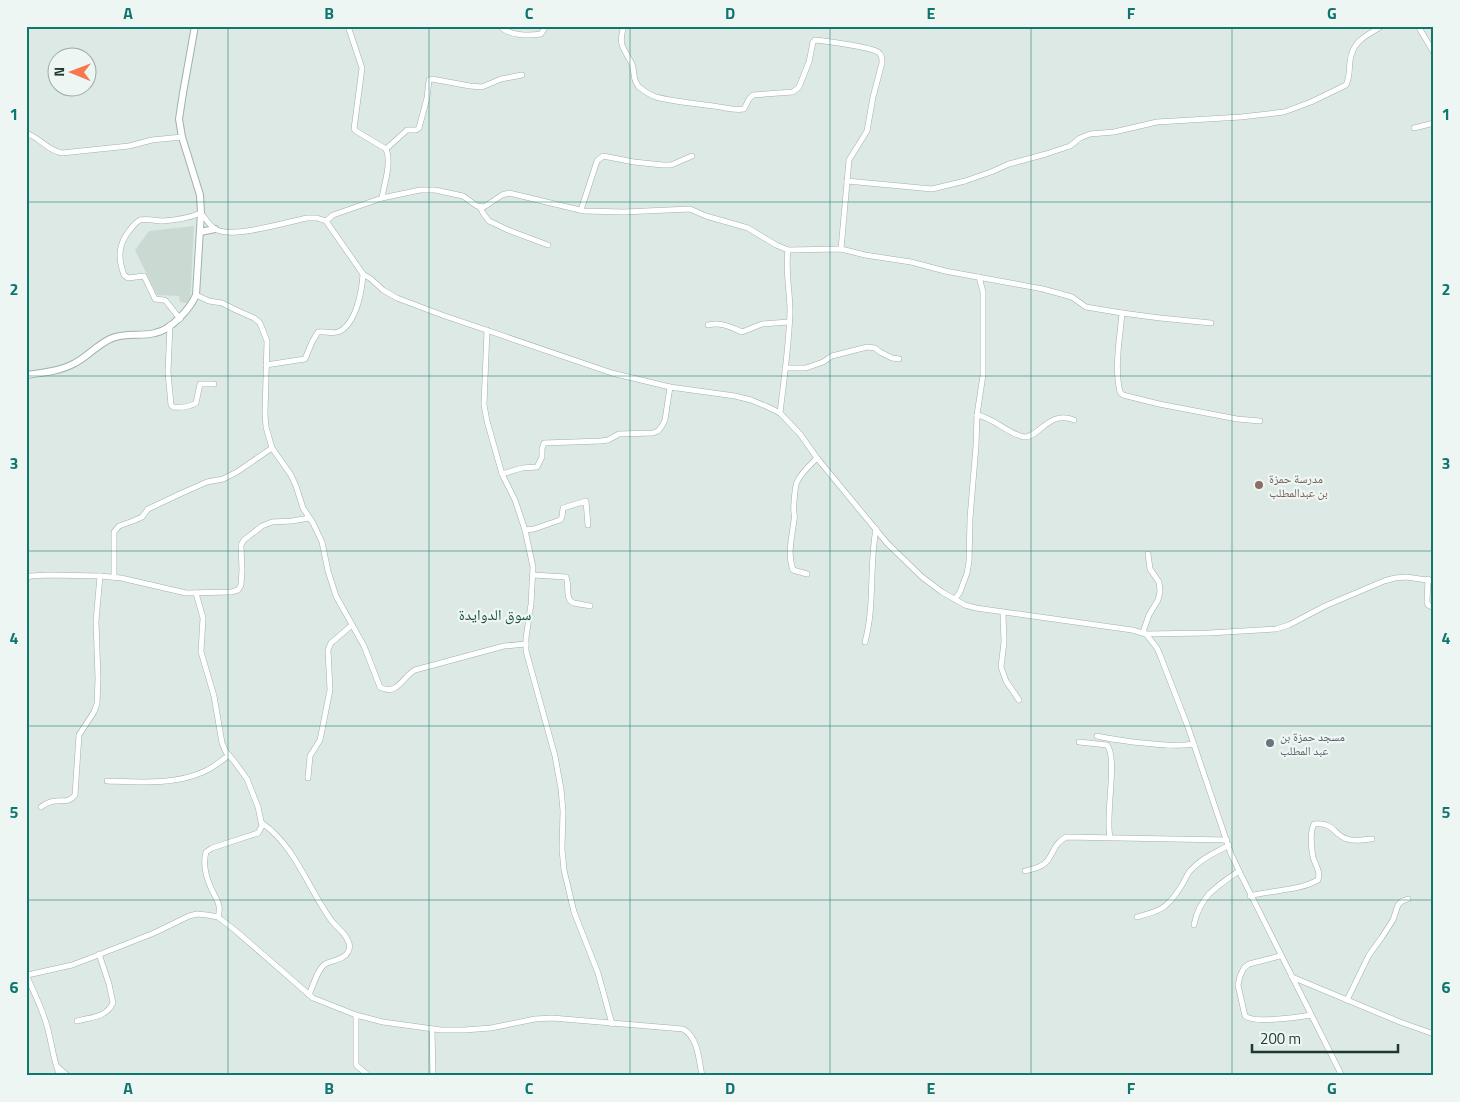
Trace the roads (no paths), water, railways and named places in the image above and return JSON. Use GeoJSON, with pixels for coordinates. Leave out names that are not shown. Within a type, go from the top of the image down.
{"type":"FeatureCollection","features":[{"type":"Feature","properties":{"kind":"street"},"geometry":{"type":"LineString","coordinates":[[26,375],[69,366],[118,336],[160,332],[180,319],[192,304],[196,295],[201,213],[200,195],[182,137],[179,119],[195,26]]}},
{"type":"Feature","properties":{"kind":"street"},"geometry":{"type":"LineString","coordinates":[[348,26],[362,68],[354,128],[386,149],[388,154],[388,168],[382,198]]}},
{"type":"Feature","properties":{"kind":"street"},"geometry":{"type":"LineString","coordinates":[[500,26],[508,32],[541,34],[546,26]]}},
{"type":"Feature","properties":{"kind":"street"},"geometry":{"type":"LineString","coordinates":[[624,26],[621,44],[625,54],[632,63],[634,81],[646,93],[671,101],[719,106],[735,110],[744,108],[753,95],[793,92],[799,87],[811,53],[812,42],[815,40],[878,52],[882,63],[867,131],[849,160],[841,249]]}},
{"type":"Feature","properties":{"kind":"street"},"geometry":{"type":"LineString","coordinates":[[847,181],[932,189],[966,181],[1008,164],[1070,146],[1080,138],[1090,134],[1114,132],[1156,122],[1242,117],[1284,112],[1311,102],[1346,85],[1350,58],[1355,45],[1365,36],[1382,26]]}},
{"type":"Feature","properties":{"kind":"street"},"geometry":{"type":"LineString","coordinates":[[1418,26],[1434,53]]}},
{"type":"Feature","properties":{"kind":"street"},"geometry":{"type":"LineString","coordinates":[[386,149],[407,130],[419,128],[427,98],[429,80],[432,78],[482,87],[501,79],[522,75]]}},
{"type":"Feature","properties":{"kind":"street"},"geometry":{"type":"LineString","coordinates":[[1414,128],[1434,123]]}},
{"type":"Feature","properties":{"kind":"street"},"geometry":{"type":"LineString","coordinates":[[26,133],[34,136],[51,150],[62,153],[129,146],[152,140],[182,137]]}},
{"type":"Feature","properties":{"kind":"street"},"geometry":{"type":"LineString","coordinates":[[580,210],[597,161],[603,156],[663,165],[671,165],[692,156]]}},
{"type":"Feature","properties":{"kind":"street"},"geometry":{"type":"LineString","coordinates":[[326,220],[333,215],[382,198],[420,190],[435,190],[463,196],[480,207],[489,221],[548,245]]}},
{"type":"Feature","properties":{"kind":"street"},"geometry":{"type":"LineString","coordinates":[[480,207],[484,207],[502,195],[509,193],[580,210],[624,212],[690,209],[706,216],[748,228],[788,250],[841,249],[1064,294],[1086,307],[1160,318],[1211,323]]}},
{"type":"Feature","properties":{"kind":"street"},"geometry":{"type":"LineString","coordinates":[[201,213],[215,229]]}},
{"type":"Feature","properties":{"kind":"street"},"geometry":{"type":"LineString","coordinates":[[180,319],[166,301],[154,298],[144,276],[128,278],[124,275],[119,256],[120,248],[125,237],[142,220],[180,220],[201,213]]}},
{"type":"Feature","properties":{"kind":"street"},"geometry":{"type":"LineString","coordinates":[[200,232],[215,229],[225,232],[250,230],[307,218],[326,220],[363,274],[383,290],[398,298],[612,373],[670,387],[736,396],[752,400],[780,413],[800,434],[817,458],[901,557],[922,577],[942,592],[965,605],[1003,613],[1144,633],[1209,634],[1276,629],[1289,625],[1325,606],[1384,581],[1406,577],[1431,580],[1427,602],[1428,605],[1434,608]]}},
{"type":"Feature","properties":{"kind":"street"},"geometry":{"type":"LineString","coordinates":[[780,413],[790,303],[786,271],[788,250]]}},
{"type":"Feature","properties":{"kind":"street"},"geometry":{"type":"LineString","coordinates":[[266,366],[305,359],[318,332],[336,333],[346,327],[356,309],[362,291],[363,274]]}},
{"type":"Feature","properties":{"kind":"street"},"geometry":{"type":"LineString","coordinates":[[955,599],[960,592],[967,573],[977,415],[983,375],[983,292],[979,277]]}},
{"type":"Feature","properties":{"kind":"street"},"geometry":{"type":"LineString","coordinates":[[196,295],[209,301],[222,303],[254,318],[260,323],[267,341],[265,414],[266,427],[272,448],[291,475],[303,508],[322,542],[336,596],[364,646],[380,687],[385,690],[395,689],[408,674],[416,670],[504,646],[526,644]]}},
{"type":"Feature","properties":{"kind":"street"},"geometry":{"type":"LineString","coordinates":[[1122,313],[1118,345],[1120,392],[1124,395],[1159,404],[1236,419],[1260,421]]}},
{"type":"Feature","properties":{"kind":"street"},"geometry":{"type":"LineString","coordinates":[[708,325],[724,324],[742,332],[762,324],[789,322]]}},
{"type":"Feature","properties":{"kind":"street"},"geometry":{"type":"LineString","coordinates":[[170,325],[168,372],[171,405],[173,407],[192,405],[196,403],[200,384],[214,384]]}},
{"type":"Feature","properties":{"kind":"street"},"geometry":{"type":"LineString","coordinates":[[487,330],[484,405],[502,474],[516,500],[533,567],[526,644],[528,659],[555,756],[561,789],[564,870],[574,912],[598,973],[612,1024]]}},
{"type":"Feature","properties":{"kind":"street"},"geometry":{"type":"LineString","coordinates":[[785,368],[806,368],[823,362],[832,356],[867,347],[875,348],[892,358],[900,359]]}},
{"type":"Feature","properties":{"kind":"street"},"geometry":{"type":"LineString","coordinates":[[502,474],[522,468],[537,467],[542,457],[544,443],[601,441],[608,440],[619,434],[653,433],[658,431],[665,420],[670,387]]}},
{"type":"Feature","properties":{"kind":"street"},"geometry":{"type":"LineString","coordinates":[[977,415],[990,419],[1024,437],[1032,435],[1050,421],[1067,417],[1074,420]]}},
{"type":"Feature","properties":{"kind":"street"},"geometry":{"type":"LineString","coordinates":[[114,577],[114,532],[118,526],[133,522],[148,509],[206,482],[223,479],[237,472],[272,448]]}},
{"type":"Feature","properties":{"kind":"street"},"geometry":{"type":"LineString","coordinates":[[807,574],[793,570],[790,561],[790,536],[795,519],[793,511],[796,483],[817,458]]}},
{"type":"Feature","properties":{"kind":"street"},"geometry":{"type":"LineString","coordinates":[[525,530],[534,529],[560,520],[563,508],[586,501],[588,525]]}},
{"type":"Feature","properties":{"kind":"street"},"geometry":{"type":"LineString","coordinates":[[26,579],[30,576],[49,575],[100,576],[114,577],[186,593],[231,592],[238,590],[241,585],[241,545],[244,540],[268,523],[309,518]]}},
{"type":"Feature","properties":{"kind":"street"},"geometry":{"type":"LineString","coordinates":[[865,642],[871,604],[872,557],[876,529]]}},
{"type":"Feature","properties":{"kind":"street"},"geometry":{"type":"LineString","coordinates":[[1144,633],[1149,615],[1158,600],[1160,592],[1160,582],[1150,569],[1148,554]]}},
{"type":"Feature","properties":{"kind":"street"},"geometry":{"type":"LineString","coordinates":[[533,575],[566,577],[568,580],[569,600],[573,603],[590,606]]}},
{"type":"Feature","properties":{"kind":"street"},"geometry":{"type":"LineString","coordinates":[[40,807],[54,801],[71,800],[75,795],[79,735],[97,704],[96,621],[100,576]]}},
{"type":"Feature","properties":{"kind":"street"},"geometry":{"type":"LineString","coordinates":[[196,593],[203,618],[201,652],[214,696],[222,743],[247,778],[262,823],[262,828],[258,833],[212,848],[206,852],[205,864],[208,881],[220,908],[218,918]]}},
{"type":"Feature","properties":{"kind":"street"},"geometry":{"type":"LineString","coordinates":[[1003,613],[1004,642],[1001,667],[1006,681],[1019,700]]}},
{"type":"Feature","properties":{"kind":"street"},"geometry":{"type":"LineString","coordinates":[[308,778],[310,756],[320,740],[330,690],[329,646],[352,625]]}},
{"type":"Feature","properties":{"kind":"street"},"geometry":{"type":"LineString","coordinates":[[1144,633],[1153,642],[1160,655],[1194,744],[1239,872],[1342,1076]]}},
{"type":"Feature","properties":{"kind":"street"},"geometry":{"type":"LineString","coordinates":[[1097,736],[1163,746],[1194,744]]}},
{"type":"Feature","properties":{"kind":"street"},"geometry":{"type":"LineString","coordinates":[[1079,742],[1104,744],[1111,751],[1108,825],[1110,837]]}},
{"type":"Feature","properties":{"kind":"street"},"geometry":{"type":"LineString","coordinates":[[107,781],[154,782],[194,776],[211,768],[229,755]]}},
{"type":"Feature","properties":{"kind":"street"},"geometry":{"type":"LineString","coordinates":[[262,823],[284,844],[331,921],[348,940],[350,945],[344,957],[324,965],[309,995]]}},
{"type":"Feature","properties":{"kind":"street"},"geometry":{"type":"LineString","coordinates":[[1250,896],[1281,891],[1318,880],[1319,872],[1312,854],[1312,829],[1314,824],[1329,825],[1345,839],[1372,839]]}},
{"type":"Feature","properties":{"kind":"street"},"geometry":{"type":"LineString","coordinates":[[1025,871],[1038,868],[1048,860],[1056,845],[1066,837],[1110,837],[1228,843]]}},
{"type":"Feature","properties":{"kind":"street"},"geometry":{"type":"LineString","coordinates":[[1137,917],[1162,909],[1176,894],[1189,872],[1196,865],[1228,843]]}},
{"type":"Feature","properties":{"kind":"street"},"geometry":{"type":"LineString","coordinates":[[1194,925],[1199,907],[1204,899],[1239,872]]}},
{"type":"Feature","properties":{"kind":"street"},"geometry":{"type":"LineString","coordinates":[[1347,1000],[1369,955],[1393,920],[1398,905],[1408,899]]}},
{"type":"Feature","properties":{"kind":"street"},"geometry":{"type":"LineString","coordinates":[[60,1076],[43,1013],[26,975],[72,964],[154,933],[197,914],[218,918],[236,931],[309,995],[321,1002],[356,1015],[383,1022],[432,1029],[464,1030],[491,1028],[543,1018],[683,1029],[690,1033],[694,1040],[702,1076]]}},
{"type":"Feature","properties":{"kind":"street"},"geometry":{"type":"LineString","coordinates":[[77,1021],[104,1014],[113,1003],[110,984],[99,954]]}},
{"type":"Feature","properties":{"kind":"street"},"geometry":{"type":"LineString","coordinates":[[1280,956],[1249,964],[1244,968],[1238,985],[1245,1016],[1248,1019],[1266,1020],[1311,1015]]}},
{"type":"Feature","properties":{"kind":"street"},"geometry":{"type":"LineString","coordinates":[[1291,977],[1434,1034]]}},
{"type":"Feature","properties":{"kind":"street"},"geometry":{"type":"LineString","coordinates":[[356,1015],[356,1065],[369,1076]]}},
{"type":"Feature","properties":{"kind":"street"},"geometry":{"type":"LineString","coordinates":[[432,1029],[433,1076]]}},
{"type":"Feature","properties":{"kind":"street"},"geometry":{"type":"LineString","coordinates":[[57,1066],[68,1076]]}},
{"type":"Feature","properties":{"kind":"place","name":"مدرسة حمزة بن عبدالمطلب"},"geometry":{"type":"Point","coordinates":[1259,485]}},
{"type":"Feature","properties":{"kind":"place","name":"مسجد حمزة بن عبد المطلب"},"geometry":{"type":"Point","coordinates":[1270,743]}},
{"type":"Feature","properties":{"kind":"district","name":"سوق الدوايدة"},"geometry":{"type":"Point","coordinates":[495,614]}}]}
